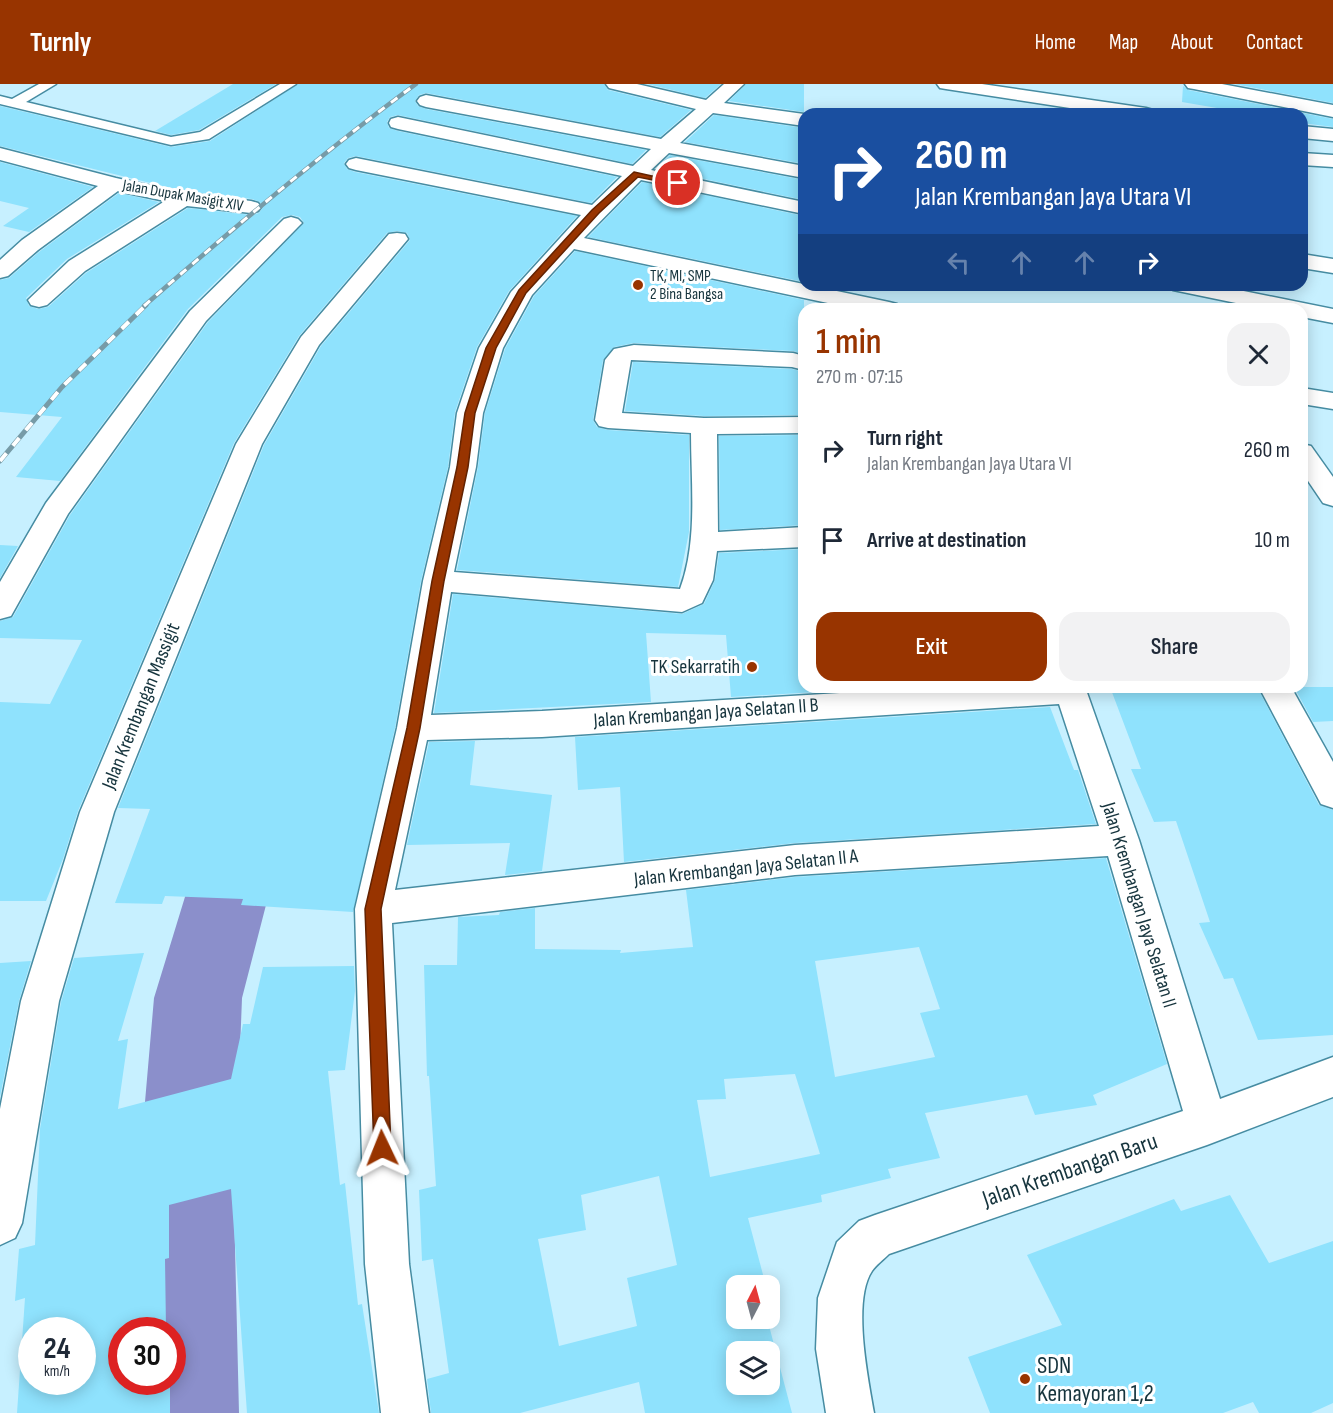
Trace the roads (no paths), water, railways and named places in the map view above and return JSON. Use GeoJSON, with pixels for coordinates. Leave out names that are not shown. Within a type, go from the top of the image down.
{"type":"FeatureCollection","features":[{"type":"Feature","properties":{"kind":"street"},"geometry":{"type":"LineString","coordinates":[[615,84],[710,107],[798,119]]}},
{"type":"Feature","properties":{"kind":"street"},"geometry":{"type":"LineString","coordinates":[[405,1413],[387,1264],[373,909],[413,728],[438,581],[463,467],[470,413],[491,348],[522,292],[571,242],[596,212],[663,147],[735,84]]}},
{"type":"Feature","properties":{"kind":"street"},"geometry":{"type":"LineString","coordinates":[[946,84],[1106,108]]}},
{"type":"Feature","properties":{"kind":"street"},"geometry":{"type":"LineString","coordinates":[[1194,84],[1333,111]]}},
{"type":"Feature","properties":{"kind":"street"},"geometry":{"type":"LineString","coordinates":[[426,101],[798,171]]}},
{"type":"Feature","properties":{"kind":"street"},"geometry":{"type":"LineString","coordinates":[[398,123],[798,207]]}},
{"type":"Feature","properties":{"kind":"street"},"geometry":{"type":"LineString","coordinates":[[1308,133],[1333,135]]}},
{"type":"Feature","properties":{"kind":"street","name":"Jalan Dupak Masigit XIV"},"geometry":{"type":"LineString","coordinates":[[0,154],[114,184],[183,199],[251,207]]}},
{"type":"Feature","properties":{"kind":"street"},"geometry":{"type":"LineString","coordinates":[[1308,159],[1333,161]]}},
{"type":"Feature","properties":{"kind":"street"},"geometry":{"type":"LineString","coordinates":[[356,164],[596,212]]}},
{"type":"Feature","properties":{"kind":"street","name":"Jalan Dupak Masigit XIV"},"geometry":{"type":"LineString","coordinates":[[0,272],[30,245],[114,184]]}},
{"type":"Feature","properties":{"kind":"street"},"geometry":{"type":"LineString","coordinates":[[39,300],[77,266],[183,199]]}},
{"type":"Feature","properties":{"kind":"street"},"geometry":{"type":"LineString","coordinates":[[0,608],[56,510],[198,316],[291,223]]}},
{"type":"Feature","properties":{"kind":"street","name":"Jalan Krembangan Massigit"},"geometry":{"type":"LineString","coordinates":[[0,1223],[40,1001],[97,812],[249,444],[309,342],[397,239]]}},
{"type":"Feature","properties":{"kind":"street"},"geometry":{"type":"LineString","coordinates":[[571,242],[798,290]]}},
{"type":"Feature","properties":{"kind":"street"},"geometry":{"type":"LineString","coordinates":[[1308,262],[1333,266]]}},
{"type":"Feature","properties":{"kind":"street"},"geometry":{"type":"LineString","coordinates":[[804,291],[861,303]]}},
{"type":"Feature","properties":{"kind":"street"},"geometry":{"type":"LineString","coordinates":[[1211,291],[1270,303]]}},
{"type":"Feature","properties":{"kind":"street"},"geometry":{"type":"LineString","coordinates":[[1308,311],[1333,316]]}},
{"type":"Feature","properties":{"kind":"street"},"geometry":{"type":"LineString","coordinates":[[798,361],[634,352],[623,354],[617,360],[608,420],[704,426],[798,425]]}},
{"type":"Feature","properties":{"kind":"street"},"geometry":{"type":"LineString","coordinates":[[1308,397],[1333,401]]}},
{"type":"Feature","properties":{"kind":"street"},"geometry":{"type":"LineString","coordinates":[[438,581],[682,601],[692,596],[699,583],[704,541],[704,426]]}},
{"type":"Feature","properties":{"kind":"street"},"geometry":{"type":"LineString","coordinates":[[1308,461],[1333,497]]}},
{"type":"Feature","properties":{"kind":"street"},"geometry":{"type":"LineString","coordinates":[[704,541],[737,542],[798,537]]}},
{"type":"Feature","properties":{"kind":"street","name":"Jalan Krembangan Jaya Selatan II B"},"geometry":{"type":"LineString","coordinates":[[413,728],[542,724],[1010,693]]}},
{"type":"Feature","properties":{"kind":"street","name":"Jalan Krembangan Jaya Selatan II"},"geometry":{"type":"LineString","coordinates":[[1071,693],[1120,840],[1207,1124]]}},
{"type":"Feature","properties":{"kind":"street"},"geometry":{"type":"LineString","coordinates":[[1278,693],[1333,794]]}},
{"type":"Feature","properties":{"kind":"street","name":"Jalan Krembangan Jaya Selatan II A"},"geometry":{"type":"LineString","coordinates":[[373,909],[795,860],[1120,840]]}},
{"type":"Feature","properties":{"kind":"street","name":"Jalan Krembangan Baru"},"geometry":{"type":"LineString","coordinates":[[850,1413],[839,1349],[842,1298],[853,1258],[874,1237],[1207,1124],[1333,1077]]}},
{"type":"Feature","properties":{"kind":"lane"},"geometry":{"type":"LineString","coordinates":[[6,102],[49,84]]}},
{"type":"Feature","properties":{"kind":"lane"},"geometry":{"type":"LineString","coordinates":[[6,102],[171,141],[204,136],[289,84]]}},
{"type":"Feature","properties":{"kind":"waterway"},"geometry":{"type":"LineString","coordinates":[[184,1413],[185,1206],[198,998],[233,874],[243,796]]}},
{"type":"Feature","properties":{"kind":"railway"},"geometry":{"type":"LineString","coordinates":[[144,306],[278,192],[416,84]]}},
{"type":"Feature","properties":{"kind":"railway"},"geometry":{"type":"LineString","coordinates":[[0,461],[62,387],[146,305]]}},
{"type":"Feature","properties":{"kind":"place","name":"TK, MI, SMP 2 Bina Bangsa"},"geometry":{"type":"Point","coordinates":[638,285]}},
{"type":"Feature","properties":{"kind":"place","name":"TK Sekarratih"},"geometry":{"type":"Point","coordinates":[752,667]}},
{"type":"Feature","properties":{"kind":"place","name":"SDN Kemayoran 1,2"},"geometry":{"type":"Point","coordinates":[1025,1379]}}]}
